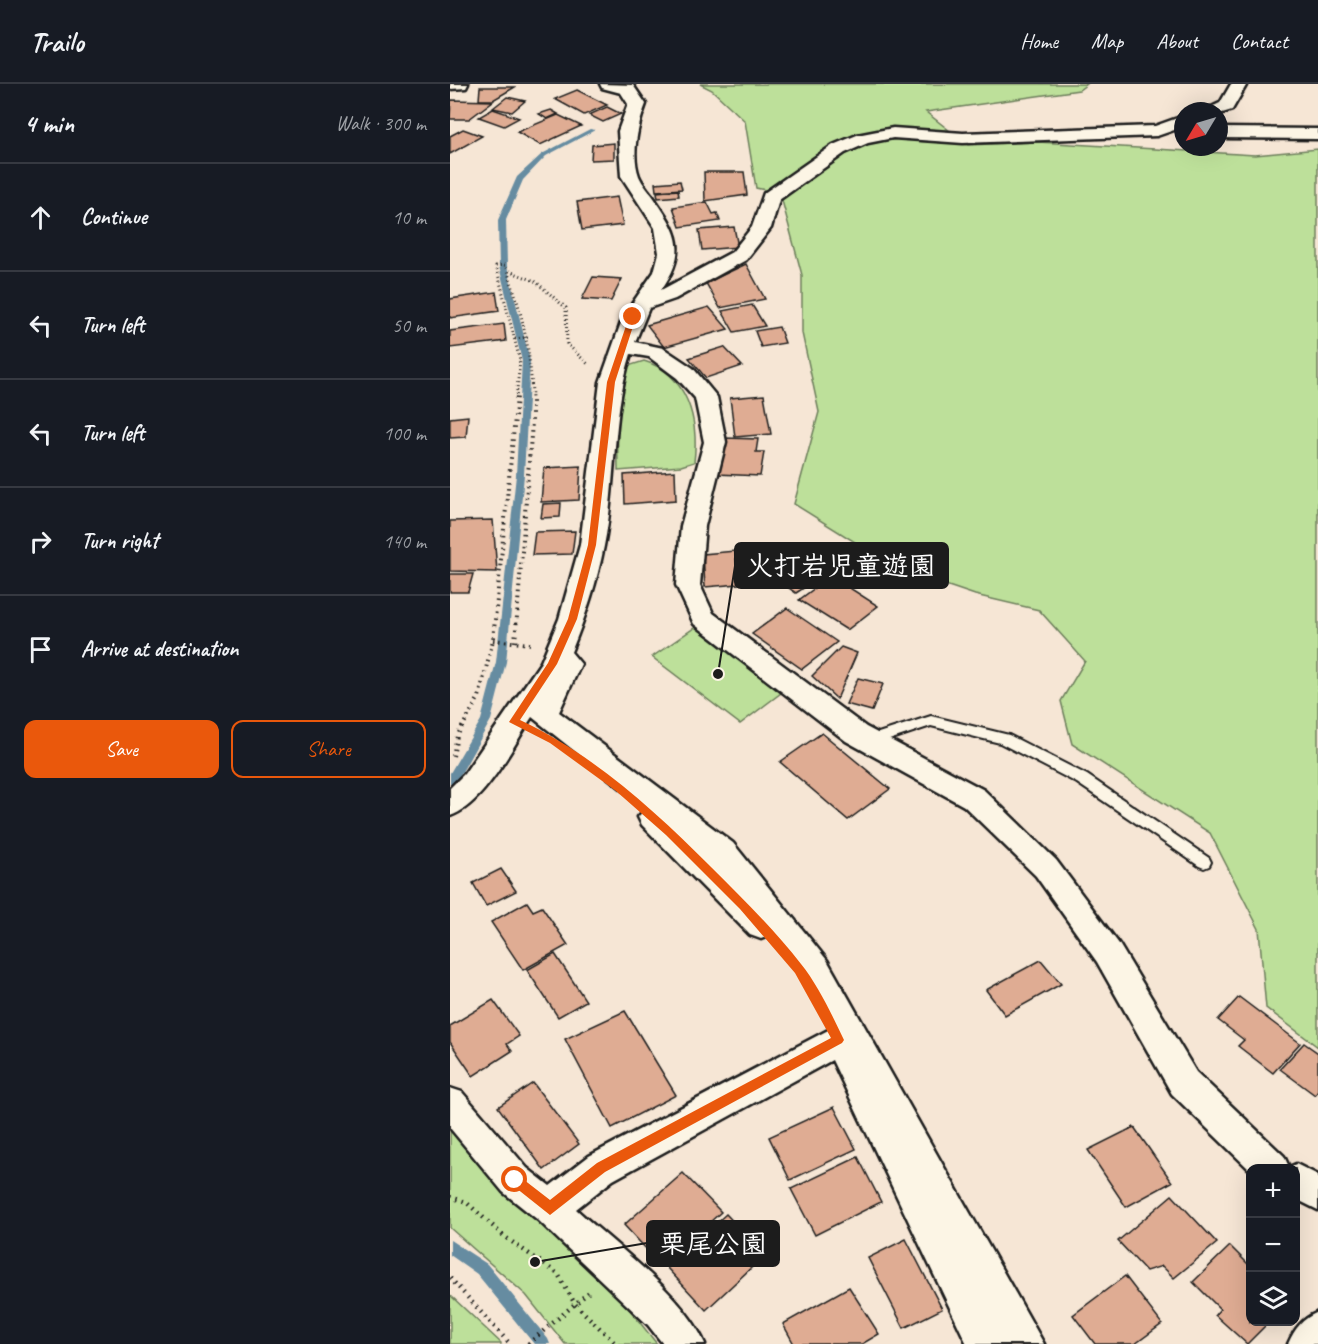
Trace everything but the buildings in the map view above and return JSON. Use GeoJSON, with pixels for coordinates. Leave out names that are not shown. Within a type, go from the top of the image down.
{"type":"FeatureCollection","features":[{"type":"Feature","properties":{"kind":"street"},"geometry":{"type":"LineString","coordinates":[[450,84],[460,84]]}},
{"type":"Feature","properties":{"kind":"street"},"geometry":{"type":"LineString","coordinates":[[450,806],[474,782],[514,722],[557,654],[572,619],[592,545],[611,382],[633,317],[664,272],[669,253],[665,228],[630,176],[627,131],[637,104],[627,89],[608,84]]}},
{"type":"Feature","properties":{"kind":"street"},"geometry":{"type":"LineString","coordinates":[[1228,103],[1239,84]]}},
{"type":"Feature","properties":{"kind":"street"},"geometry":{"type":"LineString","coordinates":[[1157,131],[1174,124]]}},
{"type":"Feature","properties":{"kind":"street"},"geometry":{"type":"LineString","coordinates":[[642,304],[668,295],[739,256],[761,228],[771,197],[839,149],[863,139],[892,133],[963,138],[1174,132]]}},
{"type":"Feature","properties":{"kind":"street"},"geometry":{"type":"LineString","coordinates":[[1228,133],[1318,134]]}},
{"type":"Feature","properties":{"kind":"street"},"geometry":{"type":"LineString","coordinates":[[624,346],[656,352],[685,373],[706,397],[715,442],[693,526],[688,585],[704,618],[856,734],[974,798],[1046,868],[1108,953],[1185,1083],[1268,1164]]}},
{"type":"Feature","properties":{"kind":"street"},"geometry":{"type":"LineString","coordinates":[[557,654],[568,664],[544,715],[723,851],[816,969],[1024,1344]]}},
{"type":"Feature","properties":{"kind":"street"},"geometry":{"type":"LineString","coordinates":[[514,722],[553,740],[620,789],[669,832],[743,906],[799,969],[838,1040],[974,1321],[989,1344]]}},
{"type":"Feature","properties":{"kind":"street"},"geometry":{"type":"LineString","coordinates":[[550,1208],[601,1168],[838,1040]]}},
{"type":"Feature","properties":{"kind":"street"},"geometry":{"type":"LineString","coordinates":[[450,1103],[515,1180],[550,1208],[661,1312],[686,1344]]}},
{"type":"Feature","properties":{"kind":"street"},"geometry":{"type":"LineString","coordinates":[[1300,1183],[1318,1193]]}},
{"type":"Feature","properties":{"kind":"street"},"geometry":{"type":"LineString","coordinates":[[1306,1344],[1318,1331]]}},
{"type":"Feature","properties":{"kind":"lane"},"geometry":{"type":"LineString","coordinates":[[870,741],[931,721],[1004,739],[1082,779],[1204,862]]}},
{"type":"Feature","properties":{"kind":"path"},"geometry":{"type":"LineString","coordinates":[[451,766],[457,736],[479,697],[494,640],[520,361],[496,266],[505,265],[509,271],[528,337],[532,423],[515,642],[494,640]]}},
{"type":"Feature","properties":{"kind":"path"},"geometry":{"type":"LineString","coordinates":[[509,271],[535,281],[566,308],[567,344],[592,367]]}},
{"type":"Feature","properties":{"kind":"path"},"geometry":{"type":"LineString","coordinates":[[515,339],[528,337]]}},
{"type":"Feature","properties":{"kind":"path"},"geometry":{"type":"LineString","coordinates":[[450,1197],[466,1202],[505,1237],[558,1274],[575,1304],[616,1344]]}},
{"type":"Feature","properties":{"kind":"path"},"geometry":{"type":"LineString","coordinates":[[528,1344],[615,1269]]}},
{"type":"Feature","properties":{"kind":"path"},"geometry":{"type":"LineString","coordinates":[[450,1278],[510,1344]]}},
{"type":"Feature","properties":{"kind":"green space"},"geometry":{"type":"Polygon","coordinates":[[[700,84],[1087,84],[1079,90],[926,112],[968,145],[1038,142],[1174,150],[1174,156],[1228,156],[1228,153],[1255,155],[1318,149],[1318,1047],[1266,1008],[1259,929],[1210,833],[1072,744],[1061,701],[1085,661],[1039,610],[975,595],[898,569],[794,504],[819,412],[802,333],[802,275],[780,193],[756,188],[745,121],[712,90],[700,84]]]}},
{"type":"Feature","properties":{"kind":"green space"},"geometry":{"type":"Polygon","coordinates":[[[644,361],[659,367],[671,376],[687,401],[694,431],[694,462],[681,466],[618,471],[617,393],[628,366],[644,361]]]}},
{"type":"Feature","properties":{"kind":"green space"},"geometry":{"type":"Polygon","coordinates":[[[697,626],[785,690],[740,724],[652,657],[697,626]]]}},
{"type":"Feature","properties":{"kind":"green space"},"geometry":{"type":"Polygon","coordinates":[[[450,1112],[503,1181],[626,1305],[657,1344],[565,1344],[526,1295],[450,1228],[450,1112]]]}},
{"type":"Feature","properties":{"kind":"green space"},"geometry":{"type":"Polygon","coordinates":[[[450,1295],[501,1343],[501,1344],[450,1344],[450,1295]]]}},
{"type":"Feature","properties":{"kind":"waterway"},"geometry":{"type":"LineString","coordinates":[[450,783],[486,720],[501,662],[520,475],[526,361],[503,266],[502,220],[520,179],[544,155],[592,130]]}},
{"type":"Feature","properties":{"kind":"waterway"},"geometry":{"type":"LineString","coordinates":[[450,1247],[482,1269],[543,1344]]}},
{"type":"Feature","properties":{"kind":"place","name":"火打岩児童遊園"},"geometry":{"type":"Point","coordinates":[718,674]}},
{"type":"Feature","properties":{"kind":"place","name":"栗尾公園"},"geometry":{"type":"Point","coordinates":[535,1262]}},
{"type":"Feature","properties":{"kind":"route"},"geometry":{"type":"LineString","coordinates":[[515,1180],[550,1208],[601,1168],[838,1040],[799,969],[743,906],[669,832],[620,789],[553,740],[514,722],[553,664],[572,619],[592,545],[600,496],[611,382],[633,317]]}}]}
